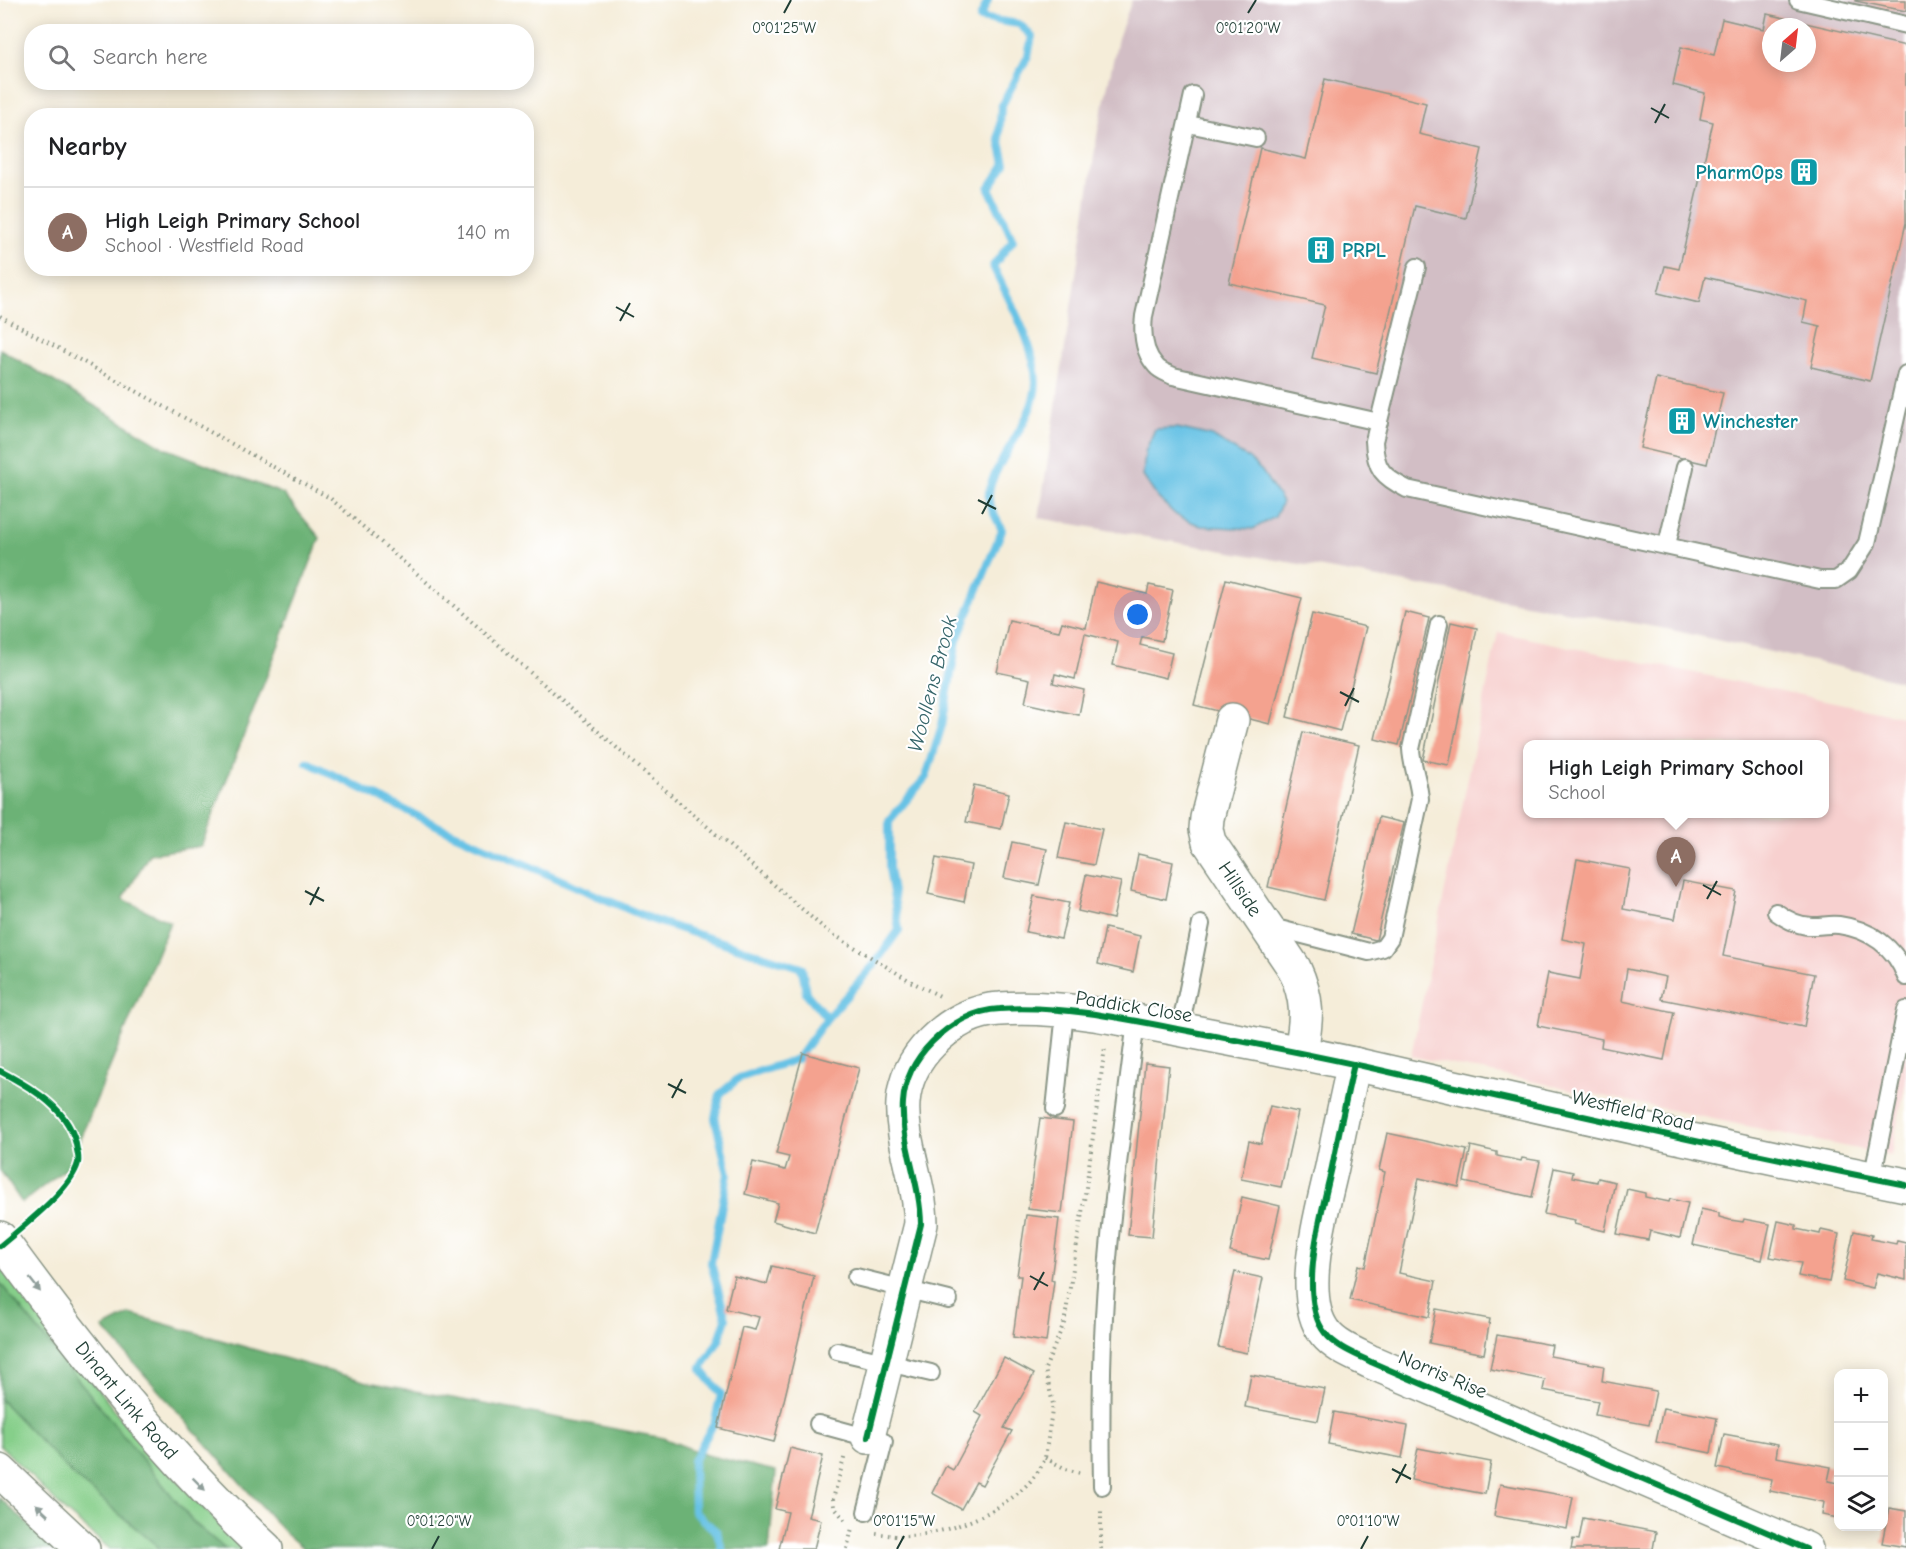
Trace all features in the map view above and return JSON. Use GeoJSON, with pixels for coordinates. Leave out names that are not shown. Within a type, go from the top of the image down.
{"type":"FeatureCollection","features":[{"type":"Feature","properties":{"kind":"street","name":"Hillside"},"geometry":{"type":"LineString","coordinates":[[1232,720],[1206,829],[1215,854],[1294,968],[1305,995],[1305,1029],[1301,1052]]}},
{"type":"Feature","properties":{"kind":"street","name":"Paddick Close"},"geometry":{"type":"LineString","coordinates":[[860,1435],[887,1363],[921,1224],[921,1206],[905,1143],[902,1117],[904,1091],[921,1054],[946,1029],[975,1013],[997,1009],[1044,1009],[1180,1029],[1354,1064]]}},
{"type":"Feature","properties":{"kind":"street","name":"Westfield Road"},"geometry":{"type":"LineString","coordinates":[[1354,1064],[1906,1185]]}},
{"type":"Feature","properties":{"kind":"street","name":"Norris Rise"},"geometry":{"type":"LineString","coordinates":[[1354,1064],[1314,1257],[1312,1296],[1316,1315],[1325,1333],[1341,1347],[1371,1362],[1806,1549]]}},
{"type":"Feature","properties":{"kind":"street","name":"Dinant Link Road"},"geometry":{"type":"LineString","coordinates":[[0,1238],[99,1368],[183,1468],[266,1549]]}},
{"type":"Feature","properties":{"kind":"street"},"geometry":{"type":"LineString","coordinates":[[0,1471],[83,1549]]}},
{"type":"Feature","properties":{"kind":"lane"},"geometry":{"type":"LineString","coordinates":[[1798,0],[1906,25]]}},
{"type":"Feature","properties":{"kind":"lane"},"geometry":{"type":"LineString","coordinates":[[1194,95],[1144,316],[1144,342],[1149,355],[1156,367],[1173,376],[1379,422]]}},
{"type":"Feature","properties":{"kind":"lane"},"geometry":{"type":"LineString","coordinates":[[1188,124],[1256,138]]}},
{"type":"Feature","properties":{"kind":"lane"},"geometry":{"type":"LineString","coordinates":[[1417,267],[1374,441],[1375,457],[1380,470],[1390,480],[1407,489],[1820,580],[1836,580],[1850,571],[1868,543],[1906,374]]}},
{"type":"Feature","properties":{"kind":"lane"},"geometry":{"type":"LineString","coordinates":[[1667,546],[1685,466]]}},
{"type":"Feature","properties":{"kind":"lane"},"geometry":{"type":"LineString","coordinates":[[1264,925],[1369,952],[1383,948],[1390,938],[1420,800],[1411,749],[1439,624]]}},
{"type":"Feature","properties":{"kind":"lane"},"geometry":{"type":"LineString","coordinates":[[1776,912],[1784,918],[1803,925],[1839,925],[1869,933],[1897,957],[1906,977]]}},
{"type":"Feature","properties":{"kind":"lane"},"geometry":{"type":"LineString","coordinates":[[1180,1029],[1201,924]]}},
{"type":"Feature","properties":{"kind":"lane"},"geometry":{"type":"LineString","coordinates":[[1872,1179],[1906,1010]]}},
{"type":"Feature","properties":{"kind":"lane"},"geometry":{"type":"LineString","coordinates":[[1055,1109],[1065,1012]]}},
{"type":"Feature","properties":{"kind":"lane"},"geometry":{"type":"LineString","coordinates":[[1102,1481],[1101,1381],[1123,1019]]}},
{"type":"Feature","properties":{"kind":"lane"},"geometry":{"type":"LineString","coordinates":[[856,1277],[949,1300]]}},
{"type":"Feature","properties":{"kind":"lane"},"geometry":{"type":"LineString","coordinates":[[837,1351],[931,1373]]}},
{"type":"Feature","properties":{"kind":"lane"},"geometry":{"type":"LineString","coordinates":[[819,1424],[884,1442],[866,1512]]}},
{"type":"Feature","properties":{"kind":"path"},"geometry":{"type":"LineString","coordinates":[[0,316],[330,498],[826,930],[912,982]]}},
{"type":"Feature","properties":{"kind":"path"},"geometry":{"type":"LineString","coordinates":[[869,1531],[908,1536],[937,1532],[968,1522],[1021,1491],[1036,1475],[1046,1458],[1053,1404],[1045,1369],[1064,1323],[1086,1188],[1123,1019]]}},
{"type":"Feature","properties":{"kind":"path"},"geometry":{"type":"LineString","coordinates":[[860,1435],[833,1499],[834,1507],[839,1515],[852,1527],[862,1530]]}},
{"type":"Feature","properties":{"kind":"path"},"geometry":{"type":"LineString","coordinates":[[1046,1458],[1066,1469],[1102,1481],[1101,1549]]}},
{"type":"Feature","properties":{"kind":"path"},"geometry":{"type":"LineString","coordinates":[[847,1549],[852,1527]]}},
{"type":"Feature","properties":{"kind":"shaded area"},"geometry":{"type":"Polygon","coordinates":[[[1132,0],[1906,0],[1906,682],[1667,629],[1039,518],[1098,130],[1118,38],[1132,0]]]}},
{"type":"Feature","properties":{"kind":"shaded area"},"geometry":{"type":"Polygon","coordinates":[[[1498,632],[1906,717],[1906,1081],[1891,1156],[1411,1056],[1498,632]]]}},
{"type":"Feature","properties":{"kind":"green space"},"geometry":{"type":"Polygon","coordinates":[[[0,349],[165,448],[283,494],[320,538],[201,846],[149,854],[123,899],[170,922],[69,1166],[22,1203],[0,1170],[0,349]]]}},
{"type":"Feature","properties":{"kind":"green space"},"geometry":{"type":"Polygon","coordinates":[[[0,1266],[131,1431],[243,1549],[225,1549],[193,1522],[0,1283],[0,1266]]]}},
{"type":"Feature","properties":{"kind":"green space"},"geometry":{"type":"Polygon","coordinates":[[[0,1283],[193,1522],[225,1549],[161,1549],[74,1476],[0,1399],[0,1283]]]}},
{"type":"Feature","properties":{"kind":"green space"},"geometry":{"type":"Polygon","coordinates":[[[130,1314],[368,1382],[663,1438],[706,1455],[776,1471],[769,1549],[304,1549],[285,1533],[103,1328],[130,1314]]]}},
{"type":"Feature","properties":{"kind":"green space"},"geometry":{"type":"Polygon","coordinates":[[[0,1399],[74,1476],[161,1549],[110,1549],[65,1511],[0,1445],[0,1399]]]}},
{"type":"Feature","properties":{"kind":"green space"},"geometry":{"type":"Polygon","coordinates":[[[0,1498],[54,1549],[0,1549],[0,1498]]]}},
{"type":"Feature","properties":{"kind":"water"},"geometry":{"type":"Polygon","coordinates":[[[1177,428],[1212,436],[1248,458],[1262,471],[1282,502],[1275,517],[1253,529],[1201,526],[1176,515],[1157,497],[1143,476],[1145,452],[1155,429],[1177,428]]]}},
{"type":"Feature","properties":{"kind":"building"},"geometry":{"type":"Polygon","coordinates":[[[1906,0],[1906,11],[1855,1],[1906,0]]]}},
{"type":"Feature","properties":{"kind":"building","name":"PharmOps"},"geometry":{"type":"Polygon","coordinates":[[[1767,14],[1784,18],[1766,18],[1767,14]]]}},
{"type":"Feature","properties":{"kind":"building","name":"PharmOps"},"geometry":{"type":"Polygon","coordinates":[[[1722,19],[1762,29],[1762,72],[1816,72],[1816,25],[1906,46],[1906,223],[1870,381],[1811,367],[1820,326],[1803,322],[1807,301],[1705,277],[1699,303],[1658,293],[1665,266],[1679,269],[1713,122],[1700,119],[1705,93],[1673,85],[1681,47],[1714,55],[1722,19]]]}},
{"type":"Feature","properties":{"kind":"building","name":"PRPL"},"geometry":{"type":"Polygon","coordinates":[[[1325,79],[1426,103],[1419,134],[1482,149],[1466,218],[1415,206],[1376,373],[1312,358],[1325,305],[1229,283],[1260,148],[1306,159],[1325,79]]]}},
{"type":"Feature","properties":{"kind":"building","name":"Winchester"},"geometry":{"type":"Polygon","coordinates":[[[1656,378],[1723,393],[1707,464],[1640,448],[1656,378]]]}},
{"type":"Feature","properties":{"kind":"building"},"geometry":{"type":"Polygon","coordinates":[[[1226,579],[1302,598],[1270,724],[1194,705],[1226,579]]]}},
{"type":"Feature","properties":{"kind":"building"},"geometry":{"type":"Polygon","coordinates":[[[1096,582],[1147,594],[1149,585],[1173,590],[1162,641],[1142,637],[1140,645],[1172,653],[1166,678],[1113,665],[1118,642],[1085,634],[1075,679],[1055,674],[1053,683],[1084,690],[1079,715],[1025,703],[1030,679],[997,672],[1009,620],[1059,631],[1062,622],[1086,628],[1096,582]]]}},
{"type":"Feature","properties":{"kind":"building"},"geometry":{"type":"Polygon","coordinates":[[[1405,612],[1429,618],[1399,745],[1375,739],[1405,612]]]}},
{"type":"Feature","properties":{"kind":"building"},"geometry":{"type":"Polygon","coordinates":[[[1312,614],[1366,627],[1340,731],[1287,717],[1312,614]]]}},
{"type":"Feature","properties":{"kind":"building"},"geometry":{"type":"Polygon","coordinates":[[[1451,622],[1477,628],[1449,765],[1423,760],[1451,622]]]}},
{"type":"Feature","properties":{"kind":"building"},"geometry":{"type":"Polygon","coordinates":[[[1303,732],[1359,745],[1324,900],[1268,887],[1303,732]]]}},
{"type":"Feature","properties":{"kind":"building"},"geometry":{"type":"Polygon","coordinates":[[[974,785],[1009,793],[1001,829],[966,822],[974,785]]]}},
{"type":"Feature","properties":{"kind":"building"},"geometry":{"type":"Polygon","coordinates":[[[1379,817],[1404,823],[1376,940],[1351,934],[1379,817]]]}},
{"type":"Feature","properties":{"kind":"building"},"geometry":{"type":"Polygon","coordinates":[[[1066,822],[1102,829],[1094,865],[1058,858],[1066,822]]]}},
{"type":"Feature","properties":{"kind":"building"},"geometry":{"type":"Polygon","coordinates":[[[1012,842],[1047,849],[1039,885],[1004,878],[1012,842]]]}},
{"type":"Feature","properties":{"kind":"building"},"geometry":{"type":"Polygon","coordinates":[[[1138,854],[1173,862],[1166,899],[1131,891],[1138,854]]]}},
{"type":"Feature","properties":{"kind":"building"},"geometry":{"type":"Polygon","coordinates":[[[936,858],[971,865],[964,902],[928,894],[936,858]]]}},
{"type":"Feature","properties":{"kind":"building"},"geometry":{"type":"Polygon","coordinates":[[[1577,859],[1630,869],[1623,909],[1675,919],[1683,881],[1736,891],[1723,956],[1814,974],[1804,1027],[1661,999],[1666,977],[1627,969],[1622,1001],[1674,1012],[1664,1060],[1601,1047],[1602,1039],[1538,1026],[1548,973],[1580,979],[1586,944],[1562,939],[1577,859]]]}},
{"type":"Feature","properties":{"kind":"building"},"geometry":{"type":"Polygon","coordinates":[[[1086,875],[1121,882],[1113,919],[1078,911],[1086,875]]]}},
{"type":"Feature","properties":{"kind":"building"},"geometry":{"type":"Polygon","coordinates":[[[1034,896],[1069,903],[1061,939],[1026,932],[1034,896]]]}},
{"type":"Feature","properties":{"kind":"building"},"geometry":{"type":"Polygon","coordinates":[[[1105,928],[1140,936],[1133,972],[1098,964],[1105,928]]]}},
{"type":"Feature","properties":{"kind":"building"},"geometry":{"type":"Polygon","coordinates":[[[803,1053],[859,1068],[815,1233],[773,1221],[778,1203],[745,1194],[753,1162],[785,1170],[789,1157],[776,1154],[803,1053]]]}},
{"type":"Feature","properties":{"kind":"building"},"geometry":{"type":"Polygon","coordinates":[[[1145,1063],[1169,1066],[1152,1237],[1128,1235],[1145,1063]]]}},
{"type":"Feature","properties":{"kind":"building"},"geometry":{"type":"Polygon","coordinates":[[[1270,1106],[1298,1112],[1281,1187],[1241,1179],[1249,1141],[1261,1144],[1270,1106]]]}},
{"type":"Feature","properties":{"kind":"building"},"geometry":{"type":"Polygon","coordinates":[[[1040,1118],[1073,1122],[1062,1213],[1028,1209],[1040,1118]]]}},
{"type":"Feature","properties":{"kind":"building"},"geometry":{"type":"Polygon","coordinates":[[[1387,1133],[1467,1150],[1459,1187],[1419,1178],[1399,1273],[1436,1281],[1429,1317],[1350,1300],[1358,1265],[1365,1267],[1385,1172],[1379,1170],[1387,1133]]]}},
{"type":"Feature","properties":{"kind":"building"},"geometry":{"type":"Polygon","coordinates":[[[1471,1146],[1497,1152],[1497,1156],[1521,1161],[1522,1158],[1540,1161],[1532,1197],[1464,1182],[1471,1146]]]}},
{"type":"Feature","properties":{"kind":"building"},"geometry":{"type":"Polygon","coordinates":[[[1554,1168],[1573,1172],[1572,1177],[1597,1182],[1598,1178],[1615,1182],[1605,1231],[1574,1224],[1575,1220],[1544,1214],[1554,1168]]]}},
{"type":"Feature","properties":{"kind":"building"},"geometry":{"type":"Polygon","coordinates":[[[1627,1189],[1645,1193],[1645,1197],[1688,1203],[1680,1238],[1650,1231],[1648,1240],[1617,1234],[1627,1189]]]}},
{"type":"Feature","properties":{"kind":"building"},"geometry":{"type":"Polygon","coordinates":[[[1242,1197],[1280,1206],[1268,1260],[1230,1252],[1242,1197]]]}},
{"type":"Feature","properties":{"kind":"building"},"geometry":{"type":"Polygon","coordinates":[[[1701,1209],[1719,1213],[1719,1217],[1730,1220],[1743,1222],[1744,1219],[1770,1224],[1762,1260],[1693,1245],[1701,1209]]]}},
{"type":"Feature","properties":{"kind":"building"},"geometry":{"type":"Polygon","coordinates":[[[1026,1215],[1059,1219],[1046,1342],[1013,1337],[1021,1276],[1017,1276],[1026,1215]]]}},
{"type":"Feature","properties":{"kind":"building"},"geometry":{"type":"Polygon","coordinates":[[[1778,1221],[1796,1225],[1796,1229],[1820,1234],[1821,1230],[1839,1234],[1829,1282],[1798,1276],[1801,1263],[1770,1257],[1778,1221]]]}},
{"type":"Feature","properties":{"kind":"building"},"geometry":{"type":"Polygon","coordinates":[[[1854,1231],[1872,1235],[1871,1239],[1896,1244],[1897,1241],[1906,1243],[1906,1280],[1877,1273],[1873,1288],[1843,1281],[1854,1231]]]}},
{"type":"Feature","properties":{"kind":"building"},"geometry":{"type":"Polygon","coordinates":[[[772,1266],[814,1276],[774,1442],[718,1428],[742,1327],[755,1330],[759,1317],[726,1309],[734,1276],[767,1284],[772,1266]]]}},
{"type":"Feature","properties":{"kind":"building"},"geometry":{"type":"Polygon","coordinates":[[[1235,1272],[1263,1278],[1247,1353],[1218,1347],[1235,1272]]]}},
{"type":"Feature","properties":{"kind":"building"},"geometry":{"type":"Polygon","coordinates":[[[1436,1309],[1490,1319],[1484,1354],[1429,1343],[1436,1309]]]}},
{"type":"Feature","properties":{"kind":"building"},"geometry":{"type":"Polygon","coordinates":[[[1497,1335],[1552,1345],[1550,1356],[1604,1366],[1602,1381],[1656,1391],[1649,1425],[1595,1415],[1598,1401],[1543,1390],[1545,1380],[1490,1369],[1497,1335]]]}},
{"type":"Feature","properties":{"kind":"building"},"geometry":{"type":"Polygon","coordinates":[[[1004,1358],[1034,1374],[1004,1428],[1012,1431],[982,1485],[976,1482],[961,1509],[932,1493],[946,1466],[953,1470],[982,1416],[975,1412],[1004,1358]]]}},
{"type":"Feature","properties":{"kind":"building"},"geometry":{"type":"Polygon","coordinates":[[[1251,1375],[1325,1389],[1318,1421],[1245,1407],[1251,1375]]]}},
{"type":"Feature","properties":{"kind":"building"},"geometry":{"type":"Polygon","coordinates":[[[1663,1408],[1717,1418],[1711,1453],[1656,1442],[1663,1408]]]}},
{"type":"Feature","properties":{"kind":"building"},"geometry":{"type":"Polygon","coordinates":[[[1334,1412],[1408,1426],[1402,1458],[1328,1444],[1334,1412]]]}},
{"type":"Feature","properties":{"kind":"building"},"geometry":{"type":"Polygon","coordinates":[[[1724,1434],[1778,1444],[1776,1457],[1831,1467],[1828,1481],[1834,1482],[1834,1517],[1822,1515],[1824,1502],[1770,1491],[1772,1479],[1717,1468],[1724,1434]]]}},
{"type":"Feature","properties":{"kind":"building"},"geometry":{"type":"Polygon","coordinates":[[[790,1448],[823,1456],[808,1517],[821,1520],[814,1549],[779,1549],[788,1512],[775,1509],[790,1448]]]}},
{"type":"Feature","properties":{"kind":"building"},"geometry":{"type":"Polygon","coordinates":[[[1418,1448],[1491,1462],[1485,1494],[1411,1480],[1418,1448]]]}},
{"type":"Feature","properties":{"kind":"building"},"geometry":{"type":"Polygon","coordinates":[[[1500,1484],[1573,1497],[1567,1529],[1494,1516],[1500,1484]]]}},
{"type":"Feature","properties":{"kind":"building"},"geometry":{"type":"Polygon","coordinates":[[[1889,1508],[1906,1511],[1906,1547],[1882,1543],[1884,1531],[1888,1531],[1889,1508]]]}},
{"type":"Feature","properties":{"kind":"building"},"geometry":{"type":"Polygon","coordinates":[[[1583,1518],[1656,1532],[1653,1549],[1571,1549],[1573,1539],[1579,1540],[1583,1518]]]}},
{"type":"Feature","properties":{"kind":"waterway","name":"Woollens Brook"},"geometry":{"type":"LineString","coordinates":[[722,1549],[717,1532],[694,1512],[693,1461],[715,1421],[721,1394],[701,1369],[719,1340],[726,1319],[711,1263],[728,1174],[715,1118],[720,1094],[739,1078],[797,1059],[827,1018],[873,966],[899,930],[889,868],[889,821],[926,777],[942,725],[957,640],[1002,530],[989,501],[990,489],[994,476],[1020,430],[1034,398],[1036,382],[1031,352],[1020,322],[993,266],[1013,240],[989,188],[1005,164],[999,137],[1001,107],[1028,56],[1032,36],[1019,24],[980,18],[988,0]]}},
{"type":"Feature","properties":{"kind":"waterway"},"geometry":{"type":"LineString","coordinates":[[307,762],[442,828],[653,920],[802,968],[806,993],[827,1018]]}},
{"type":"Feature","properties":{"kind":"cycle path"},"geometry":{"type":"LineString","coordinates":[[868,1437],[921,1224],[919,1200],[904,1130],[903,1108],[906,1086],[915,1064],[932,1042],[955,1024],[981,1012],[1000,1009],[1044,1009],[1090,1013],[1135,1021],[1343,1062],[1704,1143],[1906,1185]]}},
{"type":"Feature","properties":{"kind":"cycle path"},"geometry":{"type":"LineString","coordinates":[[1354,1064],[1314,1252],[1313,1298],[1317,1317],[1329,1338],[1346,1350],[1371,1362],[1806,1549]]}},
{"type":"Feature","properties":{"kind":"cycle path"},"geometry":{"type":"LineString","coordinates":[[0,1071],[37,1093],[59,1112],[74,1136],[78,1153],[78,1163],[74,1174],[66,1185],[32,1219],[0,1246]]}},
{"type":"Feature","properties":{"kind":"place","name":"PharmOps"},"geometry":{"type":"Point","coordinates":[1804,172]}},
{"type":"Feature","properties":{"kind":"place","name":"PRPL"},"geometry":{"type":"Point","coordinates":[1321,250]}},
{"type":"Feature","properties":{"kind":"place","name":"Winchester"},"geometry":{"type":"Point","coordinates":[1682,421]}},
{"type":"Feature","properties":{"kind":"place","name":"High Leigh Primary School"},"geometry":{"type":"Point","coordinates":[1676,887]}}]}
